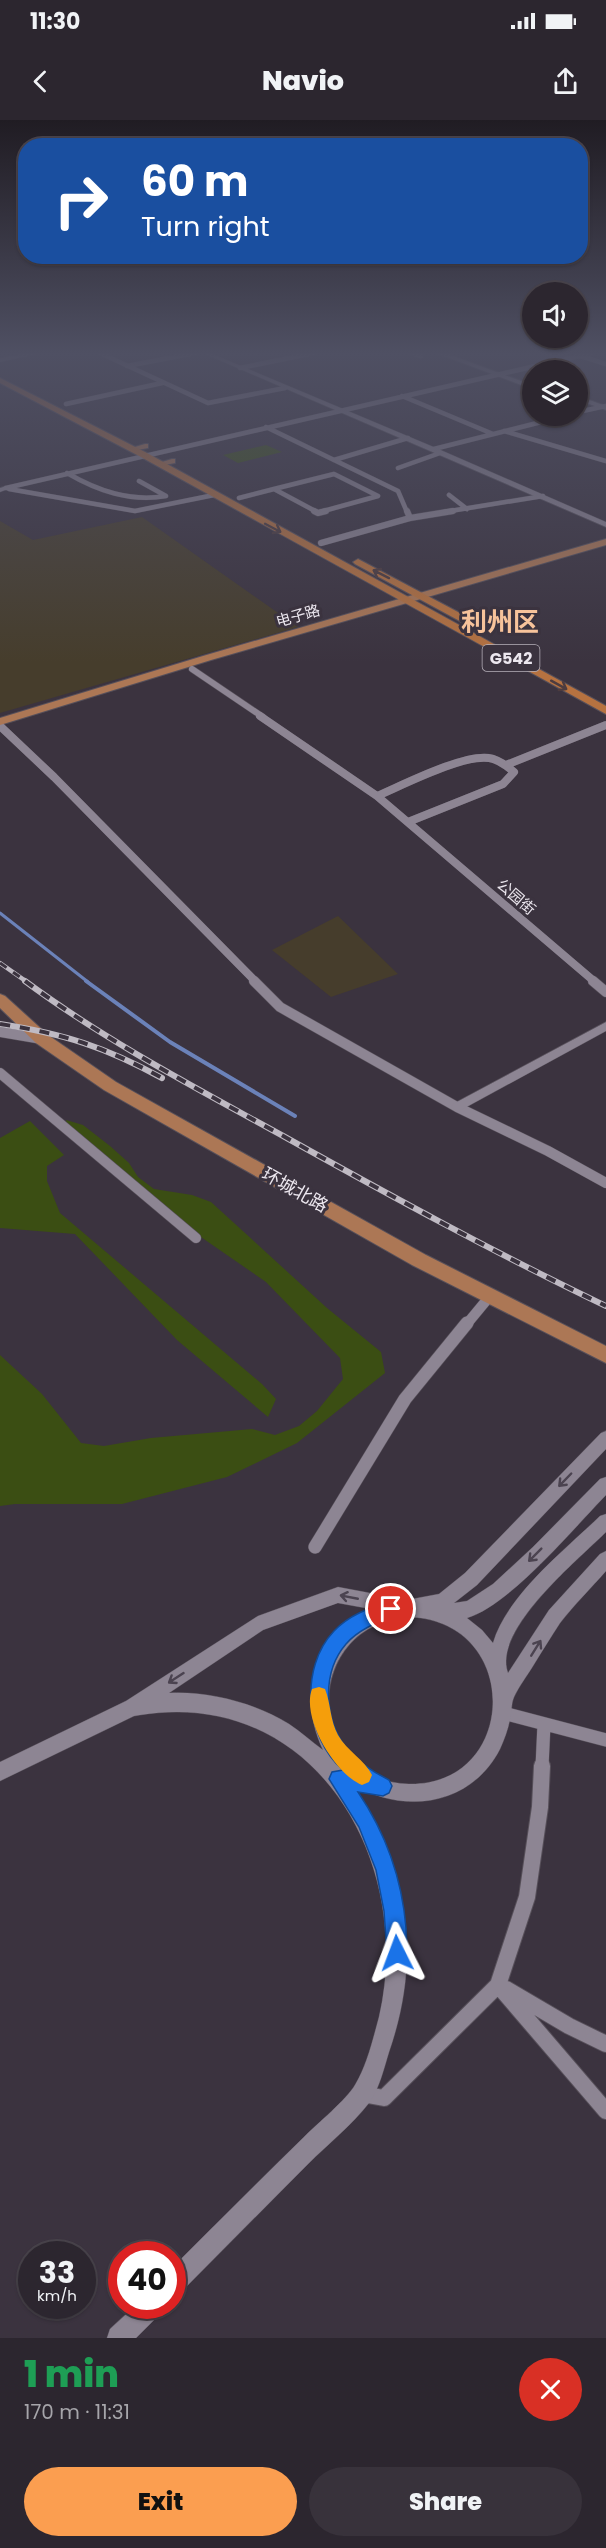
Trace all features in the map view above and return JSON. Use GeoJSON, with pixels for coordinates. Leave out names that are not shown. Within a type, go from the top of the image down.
{"type":"FeatureCollection","features":[{"type":"Feature","properties":{"kind":"highway","name":"G542"},"geometry":{"type":"LineString","coordinates":[[150,457],[159,464],[214,495],[606,711]]}},
{"type":"Feature","properties":{"kind":"highway","name":"G542"},"geometry":{"type":"LineString","coordinates":[[164,457],[494,635]]}},
{"type":"Feature","properties":{"kind":"highway","name":"G542"},"geometry":{"type":"LineString","coordinates":[[534,658],[606,698]]}},
{"type":"Feature","properties":{"kind":"main road"},"geometry":{"type":"LineString","coordinates":[[159,464],[172,461]]}},
{"type":"Feature","properties":{"kind":"main road","name":"电子路"},"geometry":{"type":"LineString","coordinates":[[0,725],[403,600],[606,542]]}},
{"type":"Feature","properties":{"kind":"main road","name":"电子路"},"geometry":{"type":"LineString","coordinates":[[0,725],[416,606],[606,547]]}},
{"type":"Feature","properties":{"kind":"main road","name":"环城北路"},"geometry":{"type":"LineString","coordinates":[[0,999],[42,1039],[110,1086],[419,1260],[606,1355]]}},
{"type":"Feature","properties":{"kind":"street"},"geometry":{"type":"LineString","coordinates":[[1,488],[125,457]]}},
{"type":"Feature","properties":{"kind":"street"},"geometry":{"type":"LineString","coordinates":[[327,457],[398,490],[410,518]]}},
{"type":"Feature","properties":{"kind":"street"},"geometry":{"type":"LineString","coordinates":[[334,460],[346,457]]}},
{"type":"Feature","properties":{"kind":"street"},"geometry":{"type":"LineString","coordinates":[[398,468],[424,457]]}},
{"type":"Feature","properties":{"kind":"street"},"geometry":{"type":"LineString","coordinates":[[450,457],[606,525]]}},
{"type":"Feature","properties":{"kind":"street"},"geometry":{"type":"LineString","coordinates":[[591,457],[606,461]]}},
{"type":"Feature","properties":{"kind":"street"},"geometry":{"type":"LineString","coordinates":[[67,473],[82,483],[122,495],[154,499],[166,496],[139,481]]}},
{"type":"Feature","properties":{"kind":"street"},"geometry":{"type":"LineString","coordinates":[[239,498],[273,489],[334,474],[378,496],[318,513],[273,489]]}},
{"type":"Feature","properties":{"kind":"street"},"geometry":{"type":"LineString","coordinates":[[1,488],[135,511],[214,495]]}},
{"type":"Feature","properties":{"kind":"street"},"geometry":{"type":"LineString","coordinates":[[449,495],[467,509]]}},
{"type":"Feature","properties":{"kind":"street"},"geometry":{"type":"LineString","coordinates":[[321,543],[410,518],[543,496]]}},
{"type":"Feature","properties":{"kind":"street"},"geometry":{"type":"LineString","coordinates":[[192,669],[377,796],[467,761],[487,758],[506,765],[514,772],[503,784],[408,822]]}},
{"type":"Feature","properties":{"kind":"street"},"geometry":{"type":"LineString","coordinates":[[0,725],[280,1007],[457,1107],[548,1151],[606,1183]]}},
{"type":"Feature","properties":{"kind":"street"},"geometry":{"type":"LineString","coordinates":[[506,765],[606,725]]}},
{"type":"Feature","properties":{"kind":"street","name":"公园街"},"geometry":{"type":"LineString","coordinates":[[377,796],[606,992]]}},
{"type":"Feature","properties":{"kind":"street"},"geometry":{"type":"LineString","coordinates":[[457,1107],[606,1026]]}},
{"type":"Feature","properties":{"kind":"street"},"geometry":{"type":"LineString","coordinates":[[0,1032],[42,1039]]}},
{"type":"Feature","properties":{"kind":"street"},"geometry":{"type":"LineString","coordinates":[[0,1073],[196,1238]]}},
{"type":"Feature","properties":{"kind":"street"},"geometry":{"type":"LineString","coordinates":[[315,1547],[405,1399],[490,1296]]}},
{"type":"Feature","properties":{"kind":"street"},"geometry":{"type":"LineString","coordinates":[[322,1761],[320,1679],[324,1664],[340,1638],[351,1627],[377,1613],[443,1601],[471,1579],[606,1438]]}},
{"type":"Feature","properties":{"kind":"street"},"geometry":{"type":"LineString","coordinates":[[0,1772],[132,1707],[258,1624],[338,1595],[437,1613],[470,1608],[484,1601],[512,1577],[606,1484]]}},
{"type":"Feature","properties":{"kind":"street"},"geometry":{"type":"LineString","coordinates":[[495,1666],[506,1628],[530,1597],[606,1521]]}},
{"type":"Feature","properties":{"kind":"street"},"geometry":{"type":"LineString","coordinates":[[503,1705],[555,1616],[606,1559]]}},
{"type":"Feature","properties":{"kind":"street"},"geometry":{"type":"LineString","coordinates":[[338,1779],[416,1793],[441,1790],[464,1780],[476,1770],[491,1751],[501,1729],[503,1705],[495,1666],[477,1639],[465,1629],[437,1613]]}},
{"type":"Feature","properties":{"kind":"street"},"geometry":{"type":"LineString","coordinates":[[132,1707],[166,1702],[200,1703],[244,1713],[285,1732],[322,1761],[358,1806],[377,1845],[388,1879],[396,1924],[397,1962],[392,2010],[381,2048],[362,2094],[186,2270]]}},
{"type":"Feature","properties":{"kind":"street"},"geometry":{"type":"LineString","coordinates":[[503,1705],[544,1724],[606,1740]]}},
{"type":"Feature","properties":{"kind":"street"},"geometry":{"type":"LineString","coordinates":[[320,1711],[324,1727],[341,1757],[360,1774],[383,1786]]}},
{"type":"Feature","properties":{"kind":"street"},"geometry":{"type":"LineString","coordinates":[[362,2094],[384,2098],[498,1984],[527,1898],[540,1807],[544,1724]]}},
{"type":"Feature","properties":{"kind":"street"},"geometry":{"type":"LineString","coordinates":[[498,1984],[606,2044]]}},
{"type":"Feature","properties":{"kind":"street"},"geometry":{"type":"LineString","coordinates":[[498,1984],[606,2111]]}},
{"type":"Feature","properties":{"kind":"street"},"geometry":{"type":"LineString","coordinates":[[119,2338],[139,2319]]}},
{"type":"Feature","properties":{"kind":"shaded area"},"geometry":{"type":"Polygon","coordinates":[[[142,517],[298,627],[0,713],[0,521],[33,540],[142,517]]]}},
{"type":"Feature","properties":{"kind":"shaded area"},"geometry":{"type":"Polygon","coordinates":[[[338,916],[398,974],[331,997],[272,950],[338,916]]]}},
{"type":"Feature","properties":{"kind":"green space"},"geometry":{"type":"Polygon","coordinates":[[[226,457],[264,457],[238,463],[226,457]]]}},
{"type":"Feature","properties":{"kind":"green space"},"geometry":{"type":"Polygon","coordinates":[[[66,1120],[83,1125],[110,1146],[129,1163],[138,1177],[154,1189],[192,1195],[211,1202],[327,1308],[381,1352],[385,1373],[297,1443],[227,1477],[122,1504],[0,1506],[0,1355],[42,1394],[81,1443],[104,1446],[151,1438],[252,1429],[275,1435],[299,1426],[317,1411],[343,1379],[340,1358],[266,1282],[198,1235],[67,1126],[66,1120]]]}},
{"type":"Feature","properties":{"kind":"green space"},"geometry":{"type":"Polygon","coordinates":[[[30,1121],[64,1155],[47,1166],[47,1181],[60,1213],[262,1384],[276,1399],[268,1417],[177,1340],[75,1234],[0,1228],[0,1138],[30,1121]]]}},
{"type":"Feature","properties":{"kind":"waterway"},"geometry":{"type":"LineString","coordinates":[[0,913],[88,982]]}},
{"type":"Feature","properties":{"kind":"waterway"},"geometry":{"type":"LineString","coordinates":[[86,981],[170,1042],[295,1116]]}},
{"type":"Feature","properties":{"kind":"railway"},"geometry":{"type":"LineString","coordinates":[[0,963],[27,982]]}},
{"type":"Feature","properties":{"kind":"railway"},"geometry":{"type":"LineString","coordinates":[[25,981],[87,1024],[185,1082],[444,1224],[606,1306]]}},
{"type":"Feature","properties":{"kind":"railway"},"geometry":{"type":"LineString","coordinates":[[0,1024],[45,1032],[84,1043],[122,1058],[162,1078]]}},
{"type":"Feature","properties":{"kind":"slow traffic"},"geometry":{"type":"LineString","coordinates":[[319,1696],[324,1727],[332,1742],[341,1757],[362,1775]]}},
{"type":"Feature","properties":{"kind":"district","name":"利州区"},"geometry":{"type":"Point","coordinates":[500,622]}},
{"type":"Feature","properties":{"kind":"route"},"geometry":{"type":"LineString","coordinates":[[391,1609],[363,1619],[340,1638],[324,1664],[319,1695],[324,1727],[341,1757],[367,1779],[383,1786],[338,1779],[353,1798],[366,1821],[386,1870],[396,1924],[397,1953]]}}]}
